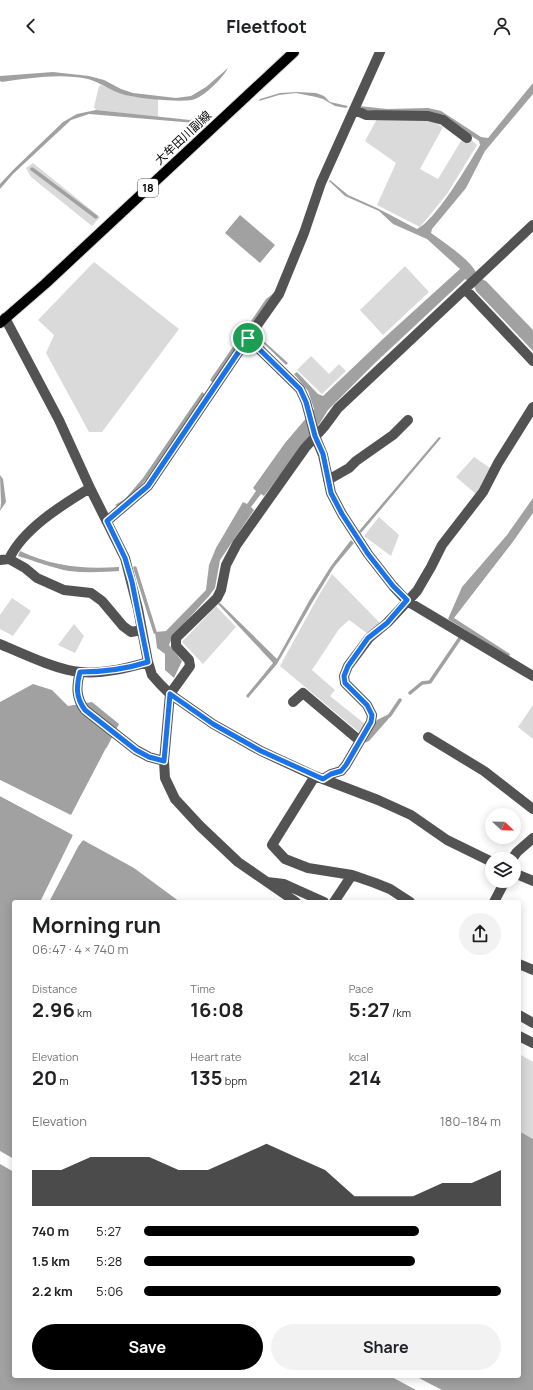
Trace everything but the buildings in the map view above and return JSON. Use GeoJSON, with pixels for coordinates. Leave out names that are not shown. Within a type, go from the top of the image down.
{"type":"FeatureCollection","features":[{"type":"Feature","properties":{"kind":"main road","name":"大牟田川副線"},"geometry":{"type":"LineString","coordinates":[[2,320],[45,284],[294,52]]}},
{"type":"Feature","properties":{"kind":"main road"},"geometry":{"type":"LineString","coordinates":[[0,308],[2,320]]}},
{"type":"Feature","properties":{"kind":"street"},"geometry":{"type":"LineString","coordinates":[[107,521],[148,486],[248,338],[280,294],[321,184],[380,52]]}},
{"type":"Feature","properties":{"kind":"street"},"geometry":{"type":"LineString","coordinates":[[355,110],[366,116],[428,116],[443,120],[467,138]]}},
{"type":"Feature","properties":{"kind":"street"},"geometry":{"type":"LineString","coordinates":[[293,900],[238,862],[200,826],[175,798],[166,778],[164,761],[170,694],[190,666],[189,660],[176,646],[176,638],[217,598],[221,590],[226,565],[236,544],[305,448],[324,427],[338,408],[533,225]]}},
{"type":"Feature","properties":{"kind":"street"},"geometry":{"type":"LineString","coordinates":[[467,287],[533,361]]}},
{"type":"Feature","properties":{"kind":"street"},"geometry":{"type":"LineString","coordinates":[[2,320],[59,420],[90,488],[125,558],[132,582],[152,675],[170,694],[213,724],[261,751],[319,778],[378,800],[411,815],[446,840],[485,859]]}},
{"type":"Feature","properties":{"kind":"street"},"geometry":{"type":"LineString","coordinates":[[248,338],[300,389],[306,402],[315,436],[323,454],[331,493],[342,514],[368,554],[393,586],[407,600],[533,676]]}},
{"type":"Feature","properties":{"kind":"street"},"geometry":{"type":"LineString","coordinates":[[407,900],[390,888],[352,875],[308,868],[285,859],[272,845],[319,778],[341,771],[371,722],[372,715],[367,705],[345,683],[344,676],[348,666],[368,638],[387,623],[416,592],[442,545],[483,492],[533,406]]}},
{"type":"Feature","properties":{"kind":"street"},"geometry":{"type":"LineString","coordinates":[[328,480],[349,468],[356,460],[393,435],[408,420]]}},
{"type":"Feature","properties":{"kind":"street"},"geometry":{"type":"LineString","coordinates":[[90,488],[58,508],[35,526],[4,560],[25,568],[37,578],[64,590],[91,592],[102,601],[123,626],[131,632],[142,630]]}},
{"type":"Feature","properties":{"kind":"street"},"geometry":{"type":"LineString","coordinates":[[0,644],[63,669],[80,672],[132,667],[148,662]]}},
{"type":"Feature","properties":{"kind":"street"},"geometry":{"type":"LineString","coordinates":[[80,672],[77,695],[85,710],[142,754],[164,761]]}},
{"type":"Feature","properties":{"kind":"street"},"geometry":{"type":"LineString","coordinates":[[293,702],[303,693],[360,741]]}},
{"type":"Feature","properties":{"kind":"street"},"geometry":{"type":"LineString","coordinates":[[428,737],[484,771],[533,809]]}},
{"type":"Feature","properties":{"kind":"street"},"geometry":{"type":"LineString","coordinates":[[517,852],[533,838]]}},
{"type":"Feature","properties":{"kind":"street"},"geometry":{"type":"LineString","coordinates":[[335,900],[352,875]]}},
{"type":"Feature","properties":{"kind":"street"},"geometry":{"type":"LineString","coordinates":[[521,876],[533,881]]}},
{"type":"Feature","properties":{"kind":"street"},"geometry":{"type":"LineString","coordinates":[[265,882],[284,884],[320,900]]}},
{"type":"Feature","properties":{"kind":"street"},"geometry":{"type":"LineString","coordinates":[[495,900],[501,888]]}},
{"type":"Feature","properties":{"kind":"street"},"geometry":{"type":"LineString","coordinates":[[521,965],[533,970]]}},
{"type":"Feature","properties":{"kind":"street"},"geometry":{"type":"LineString","coordinates":[[521,1016],[533,1023]]}},
{"type":"Feature","properties":{"kind":"street"},"geometry":{"type":"LineString","coordinates":[[521,1037],[533,1043]]}},
{"type":"Feature","properties":{"kind":"shaded area"},"geometry":{"type":"Polygon","coordinates":[[[228,68],[217,82],[202,95],[186,101],[152,99],[124,95],[88,79],[78,77],[56,76],[0,81],[0,76],[53,72],[89,76],[104,80],[121,89],[133,93],[176,98],[191,96],[206,87],[228,68]]]}},
{"type":"Feature","properties":{"kind":"shaded area"},"geometry":{"type":"Polygon","coordinates":[[[533,83],[533,94],[485,151],[466,188],[432,229],[431,233],[467,261],[479,277],[486,281],[533,330],[533,351],[476,291],[475,287],[465,279],[376,362],[328,410],[320,423],[264,496],[261,494],[251,507],[254,510],[220,560],[215,588],[173,636],[169,645],[182,661],[174,678],[165,670],[165,654],[157,648],[155,632],[166,631],[206,590],[209,565],[216,548],[243,502],[247,504],[256,491],[253,488],[285,443],[314,409],[308,391],[294,374],[297,372],[318,394],[323,396],[460,269],[427,239],[393,224],[379,211],[345,196],[329,181],[330,180],[348,195],[417,229],[425,224],[442,204],[480,145],[479,141],[440,115],[382,112],[359,109],[359,106],[387,109],[428,108],[441,111],[481,137],[488,138],[533,83]]]}},
{"type":"Feature","properties":{"kind":"shaded area"},"geometry":{"type":"Polygon","coordinates":[[[101,85],[130,96],[158,99],[158,117],[96,110],[94,107],[99,86],[101,85]]]}},
{"type":"Feature","properties":{"kind":"shaded area"},"geometry":{"type":"Polygon","coordinates":[[[297,92],[316,93],[324,96],[330,102],[348,106],[346,108],[335,106],[323,99],[296,93],[279,95],[259,101],[260,99],[280,93],[297,92]]]}},
{"type":"Feature","properties":{"kind":"shaded area"},"geometry":{"type":"Polygon","coordinates":[[[96,110],[190,120],[199,117],[200,121],[195,123],[89,114],[71,120],[13,174],[0,189],[0,184],[13,170],[63,122],[77,114],[96,110]]]}},
{"type":"Feature","properties":{"kind":"shaded area"},"geometry":{"type":"Polygon","coordinates":[[[377,119],[429,120],[443,127],[420,169],[438,179],[466,135],[477,145],[447,194],[420,227],[377,205],[396,163],[365,141],[377,119]]]}},
{"type":"Feature","properties":{"kind":"shaded area"},"geometry":{"type":"Polygon","coordinates":[[[33,163],[100,217],[92,226],[31,177],[26,168],[33,163]]]}},
{"type":"Feature","properties":{"kind":"shaded area"},"geometry":{"type":"Polygon","coordinates":[[[240,215],[275,245],[260,263],[225,233],[240,215]]]}},
{"type":"Feature","properties":{"kind":"shaded area"},"geometry":{"type":"Polygon","coordinates":[[[94,262],[179,329],[102,432],[89,432],[46,353],[54,335],[38,320],[94,262]]]}},
{"type":"Feature","properties":{"kind":"shaded area"},"geometry":{"type":"Polygon","coordinates":[[[405,266],[429,292],[383,335],[360,310],[405,266]]]}},
{"type":"Feature","properties":{"kind":"shaded area"},"geometry":{"type":"Polygon","coordinates":[[[274,293],[247,333],[245,330],[266,299],[274,293]]]}},
{"type":"Feature","properties":{"kind":"shaded area"},"geometry":{"type":"Polygon","coordinates":[[[257,335],[288,363],[286,365],[256,336],[257,335]]]}},
{"type":"Feature","properties":{"kind":"shaded area"},"geometry":{"type":"Polygon","coordinates":[[[239,338],[242,340],[213,383],[210,380],[239,338]]]}},
{"type":"Feature","properties":{"kind":"shaded area"},"geometry":{"type":"Polygon","coordinates":[[[311,356],[329,374],[339,364],[346,371],[322,394],[297,370],[311,356]]]}},
{"type":"Feature","properties":{"kind":"shaded area"},"geometry":{"type":"Polygon","coordinates":[[[202,392],[205,394],[146,480],[127,500],[117,506],[115,505],[125,499],[143,478],[202,392]]]}},
{"type":"Feature","properties":{"kind":"shaded area"},"geometry":{"type":"Polygon","coordinates":[[[439,437],[441,438],[361,533],[359,531],[439,437]]]}},
{"type":"Feature","properties":{"kind":"shaded area"},"geometry":{"type":"Polygon","coordinates":[[[474,457],[490,468],[476,494],[456,477],[474,457]]]}},
{"type":"Feature","properties":{"kind":"shaded area"},"geometry":{"type":"Polygon","coordinates":[[[0,475],[3,479],[6,502],[0,511],[1,503],[0,475]]]}},
{"type":"Feature","properties":{"kind":"shaded area"},"geometry":{"type":"Polygon","coordinates":[[[533,498],[533,513],[512,543],[454,618],[510,654],[509,657],[448,619],[462,587],[507,535],[533,498]]]}},
{"type":"Feature","properties":{"kind":"shaded area"},"geometry":{"type":"Polygon","coordinates":[[[379,517],[399,535],[391,556],[364,536],[379,517]]]}},
{"type":"Feature","properties":{"kind":"shaded area"},"geometry":{"type":"Polygon","coordinates":[[[351,540],[354,543],[334,567],[277,664],[248,698],[246,696],[273,663],[218,604],[220,603],[277,659],[309,601],[331,566],[351,540]]]}},
{"type":"Feature","properties":{"kind":"shaded area"},"geometry":{"type":"Polygon","coordinates":[[[20,551],[57,564],[93,568],[119,567],[119,571],[69,571],[18,556],[20,551]]]}},
{"type":"Feature","properties":{"kind":"shaded area"},"geometry":{"type":"Polygon","coordinates":[[[332,574],[381,624],[368,634],[349,620],[339,629],[312,670],[335,690],[330,696],[365,724],[361,734],[280,666],[332,574]]]}},
{"type":"Feature","properties":{"kind":"shaded area"},"geometry":{"type":"Polygon","coordinates":[[[12,598],[31,611],[13,636],[0,629],[0,615],[12,598]]]}},
{"type":"Feature","properties":{"kind":"shaded area"},"geometry":{"type":"Polygon","coordinates":[[[216,606],[236,627],[203,664],[182,642],[216,606]]]}},
{"type":"Feature","properties":{"kind":"shaded area"},"geometry":{"type":"Polygon","coordinates":[[[74,624],[84,636],[75,653],[58,645],[74,624]]]}},
{"type":"Feature","properties":{"kind":"shaded area"},"geometry":{"type":"Polygon","coordinates":[[[33,684],[52,690],[68,706],[92,702],[119,724],[71,816],[0,780],[0,702],[33,684]]]}},
{"type":"Feature","properties":{"kind":"shaded area"},"geometry":{"type":"Polygon","coordinates":[[[533,705],[533,739],[518,727],[533,705]]]}},
{"type":"Feature","properties":{"kind":"shaded area"},"geometry":{"type":"Polygon","coordinates":[[[389,714],[391,716],[369,741],[364,743],[377,720],[389,714]]]}},
{"type":"Feature","properties":{"kind":"shaded area"},"geometry":{"type":"Polygon","coordinates":[[[0,796],[73,835],[71,841],[79,845],[83,840],[134,868],[177,900],[12,900],[12,1378],[521,1378],[521,1132],[533,1139],[533,1390],[0,1390],[0,796]]]}},
{"type":"Feature","properties":{"kind":"shaded area"},"geometry":{"type":"Polygon","coordinates":[[[521,1055],[533,1062],[533,1139],[521,1132],[521,1055]]]}},
{"type":"Feature","properties":{"kind":"pier"},"geometry":{"type":"Polygon","coordinates":[[[106,748],[108,749],[71,817],[0,782],[0,780],[71,815],[106,748]]]}},
{"type":"Feature","properties":{"kind":"pier"},"geometry":{"type":"Polygon","coordinates":[[[0,794],[75,833],[73,840],[79,843],[82,839],[84,839],[79,845],[50,900],[41,900],[73,835],[0,796],[0,794]]]}},
{"type":"Feature","properties":{"kind":"pier"},"geometry":{"type":"Polygon","coordinates":[[[0,1151],[12,1158],[12,1171],[0,1164],[0,1151]]]}},
{"type":"Feature","properties":{"kind":"pier"},"geometry":{"type":"Polygon","coordinates":[[[394,1378],[419,1378],[442,1390],[416,1390],[394,1378]]]}},
{"type":"Feature","properties":{"kind":"waterway"},"geometry":{"type":"LineString","coordinates":[[32,169],[96,217]]}},
{"type":"Feature","properties":{"kind":"waterway"},"geometry":{"type":"LineString","coordinates":[[135,568],[155,632]]}},
{"type":"Feature","properties":{"kind":"waterway"},"geometry":{"type":"LineString","coordinates":[[410,693],[422,683],[430,682],[460,638]]}},
{"type":"Feature","properties":{"kind":"waterway"},"geometry":{"type":"LineString","coordinates":[[390,715],[400,700]]}},
{"type":"Feature","properties":{"kind":"route"},"geometry":{"type":"LineString","coordinates":[[248,338],[300,389],[306,402],[315,436],[323,454],[331,493],[342,514],[368,554],[393,586],[407,600],[387,623],[368,638],[348,666],[344,676],[345,683],[367,705],[372,715],[371,722],[341,771],[331,774],[323,779],[261,751],[213,724],[170,694],[164,761],[149,757],[136,750],[85,710],[77,695],[80,672],[132,667],[148,662],[132,582],[125,558],[107,521],[148,486],[248,338]]}}]}
